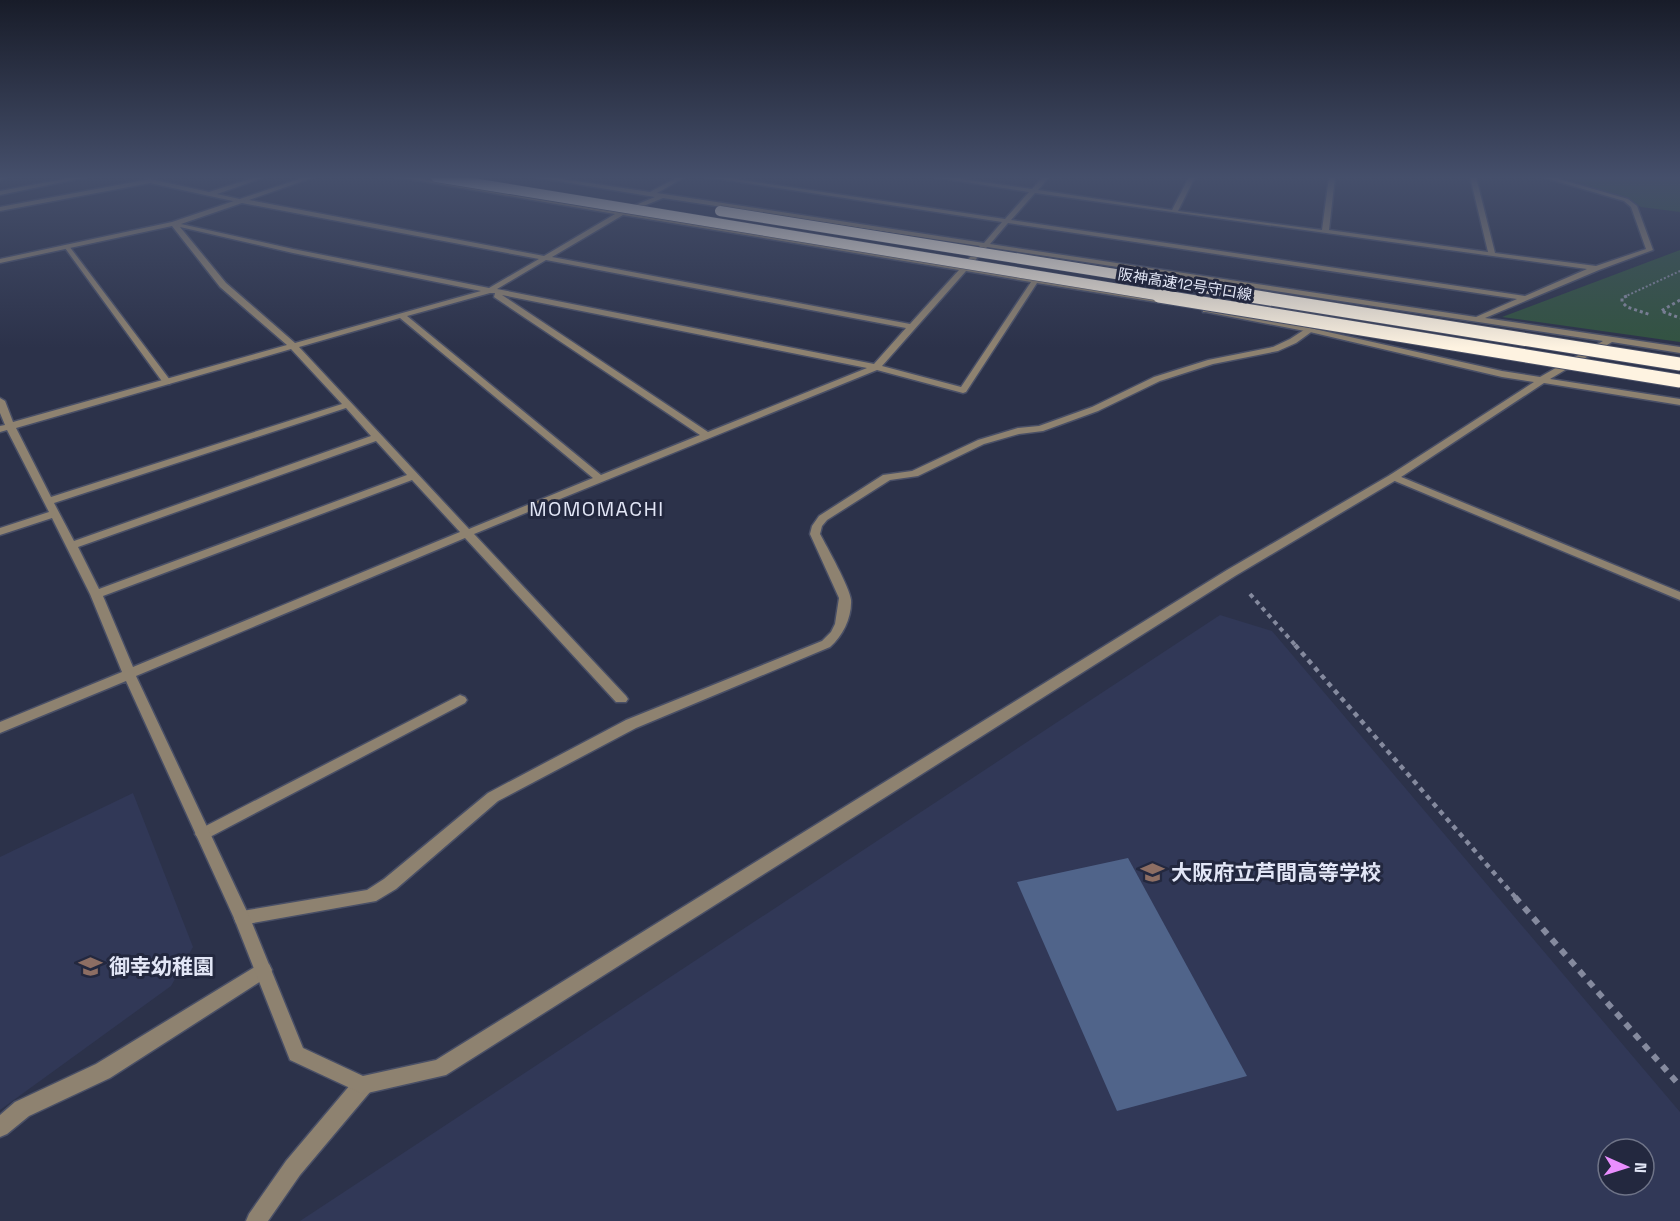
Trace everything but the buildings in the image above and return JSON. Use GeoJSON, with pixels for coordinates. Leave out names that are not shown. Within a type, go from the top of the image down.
{"type":"FeatureCollection","features":[{"type":"Feature","properties":{"kind":"highway","name":"阪神高速12号守口線"},"geometry":{"type":"LineString","coordinates":[[783,234],[1680,381]]}},
{"type":"Feature","properties":{"kind":"highway","name":"阪神高速12号守口線"},"geometry":{"type":"LineString","coordinates":[[864,234],[1680,364]]}},
{"type":"Feature","properties":{"kind":"street"},"geometry":{"type":"LineString","coordinates":[[0,261],[128,234]]}},
{"type":"Feature","properties":{"kind":"street"},"geometry":{"type":"LineString","coordinates":[[182,234],[223,285],[294,346],[621,699]]}},
{"type":"Feature","properties":{"kind":"street"},"geometry":{"type":"LineString","coordinates":[[218,234],[876,368],[963,390],[1035,281]]}},
{"type":"Feature","properties":{"kind":"street"},"geometry":{"type":"LineString","coordinates":[[415,234],[912,327]]}},
{"type":"Feature","properties":{"kind":"street"},"geometry":{"type":"LineString","coordinates":[[5,428],[491,291],[587,234]]}},
{"type":"Feature","properties":{"kind":"street"},"geometry":{"type":"LineString","coordinates":[[744,234],[1172,303],[1310,330],[1502,374],[1680,402]]}},
{"type":"Feature","properties":{"kind":"street"},"geometry":{"type":"LineString","coordinates":[[913,234],[1680,350]]}},
{"type":"Feature","properties":{"kind":"street"},"geometry":{"type":"LineString","coordinates":[[0,728],[468,533],[876,368],[996,234]]}},
{"type":"Feature","properties":{"kind":"street"},"geometry":{"type":"LineString","coordinates":[[1094,234],[1526,298]]}},
{"type":"Feature","properties":{"kind":"street"},"geometry":{"type":"LineString","coordinates":[[1340,234],[1596,268]]}},
{"type":"Feature","properties":{"kind":"street"},"geometry":{"type":"LineString","coordinates":[[1487,234],[1492,254]]}},
{"type":"Feature","properties":{"kind":"street"},"geometry":{"type":"LineString","coordinates":[[1479,318],[1596,268],[1650,250],[1644,234]]}},
{"type":"Feature","properties":{"kind":"street"},"geometry":{"type":"LineString","coordinates":[[67,247],[167,382]]}},
{"type":"Feature","properties":{"kind":"street"},"geometry":{"type":"LineString","coordinates":[[491,291],[708,435]]}},
{"type":"Feature","properties":{"kind":"street"},"geometry":{"type":"LineString","coordinates":[[402,316],[600,479]]}},
{"type":"Feature","properties":{"kind":"street"},"geometry":{"type":"LineString","coordinates":[[242,918],[370,896],[390,884],[493,797],[631,724],[826,644],[837,636],[844,609],[844,598],[815,534],[817,526],[823,518],[887,477],[914,474],[981,442],[1017,431],[1040,429],[1095,409],[1157,379],[1211,362],[1275,349],[1310,330]]}},
{"type":"Feature","properties":{"kind":"street"},"geometry":{"type":"LineString","coordinates":[[256,1221],[292,1168],[363,1085],[439,1068],[1231,573],[1394,477],[1544,379],[1612,339]]}},
{"type":"Feature","properties":{"kind":"street"},"geometry":{"type":"LineString","coordinates":[[0,401],[5,428],[49,501],[96,594],[129,674],[242,918],[296,1054],[363,1085]]}},
{"type":"Feature","properties":{"kind":"street"},"geometry":{"type":"LineString","coordinates":[[49,501],[347,405]]}},
{"type":"Feature","properties":{"kind":"street"},"geometry":{"type":"LineString","coordinates":[[71,546],[378,437]]}},
{"type":"Feature","properties":{"kind":"street"},"geometry":{"type":"LineString","coordinates":[[96,594],[413,476]]}},
{"type":"Feature","properties":{"kind":"street"},"geometry":{"type":"LineString","coordinates":[[1394,477],[1680,596]]}},
{"type":"Feature","properties":{"kind":"street"},"geometry":{"type":"LineString","coordinates":[[0,532],[55,514]]}},
{"type":"Feature","properties":{"kind":"street"},"geometry":{"type":"LineString","coordinates":[[202,834],[460,700]]}},
{"type":"Feature","properties":{"kind":"street"},"geometry":{"type":"LineString","coordinates":[[0,1127],[22,1108],[103,1071],[263,970]]}},
{"type":"Feature","properties":{"kind":"path"},"geometry":{"type":"LineString","coordinates":[[1658,318],[1627,307],[1622,302],[1622,298],[1680,271]]}},
{"type":"Feature","properties":{"kind":"path"},"geometry":{"type":"LineString","coordinates":[[1680,300],[1661,311],[1680,318]]}},
{"type":"Feature","properties":{"kind":"path"},"geometry":{"type":"LineString","coordinates":[[1231,573],[1680,1086]]}},
{"type":"Feature","properties":{"kind":"shaded area","name":"大阪府立芦間高等学校"},"geometry":{"type":"Polygon","coordinates":[[[1220,615],[1272,631],[1680,1112],[1680,1221],[300,1221],[1220,615]]]}},
{"type":"Feature","properties":{"kind":"shaded area","name":"御幸幼稚園"},"geometry":{"type":"Polygon","coordinates":[[[133,793],[193,947],[171,986],[0,1110],[0,857],[133,793]]]}},
{"type":"Feature","properties":{"kind":"shaded area"},"geometry":{"type":"Polygon","coordinates":[[[1128,858],[1247,1076],[1117,1111],[1017,882],[1128,858]]]}},
{"type":"Feature","properties":{"kind":"green space"},"geometry":{"type":"Polygon","coordinates":[[[1680,250],[1680,342],[1502,317],[1680,250]]]}},
{"type":"Feature","properties":{"kind":"place","name":"大阪府立芦間高等学校"},"geometry":{"type":"Point","coordinates":[1153,872]}},
{"type":"Feature","properties":{"kind":"place","name":"御幸幼稚園"},"geometry":{"type":"Point","coordinates":[91,966]}},
{"type":"Feature","properties":{"kind":"district","name":"MOMOMACHI"},"geometry":{"type":"Point","coordinates":[597,509]}}]}
